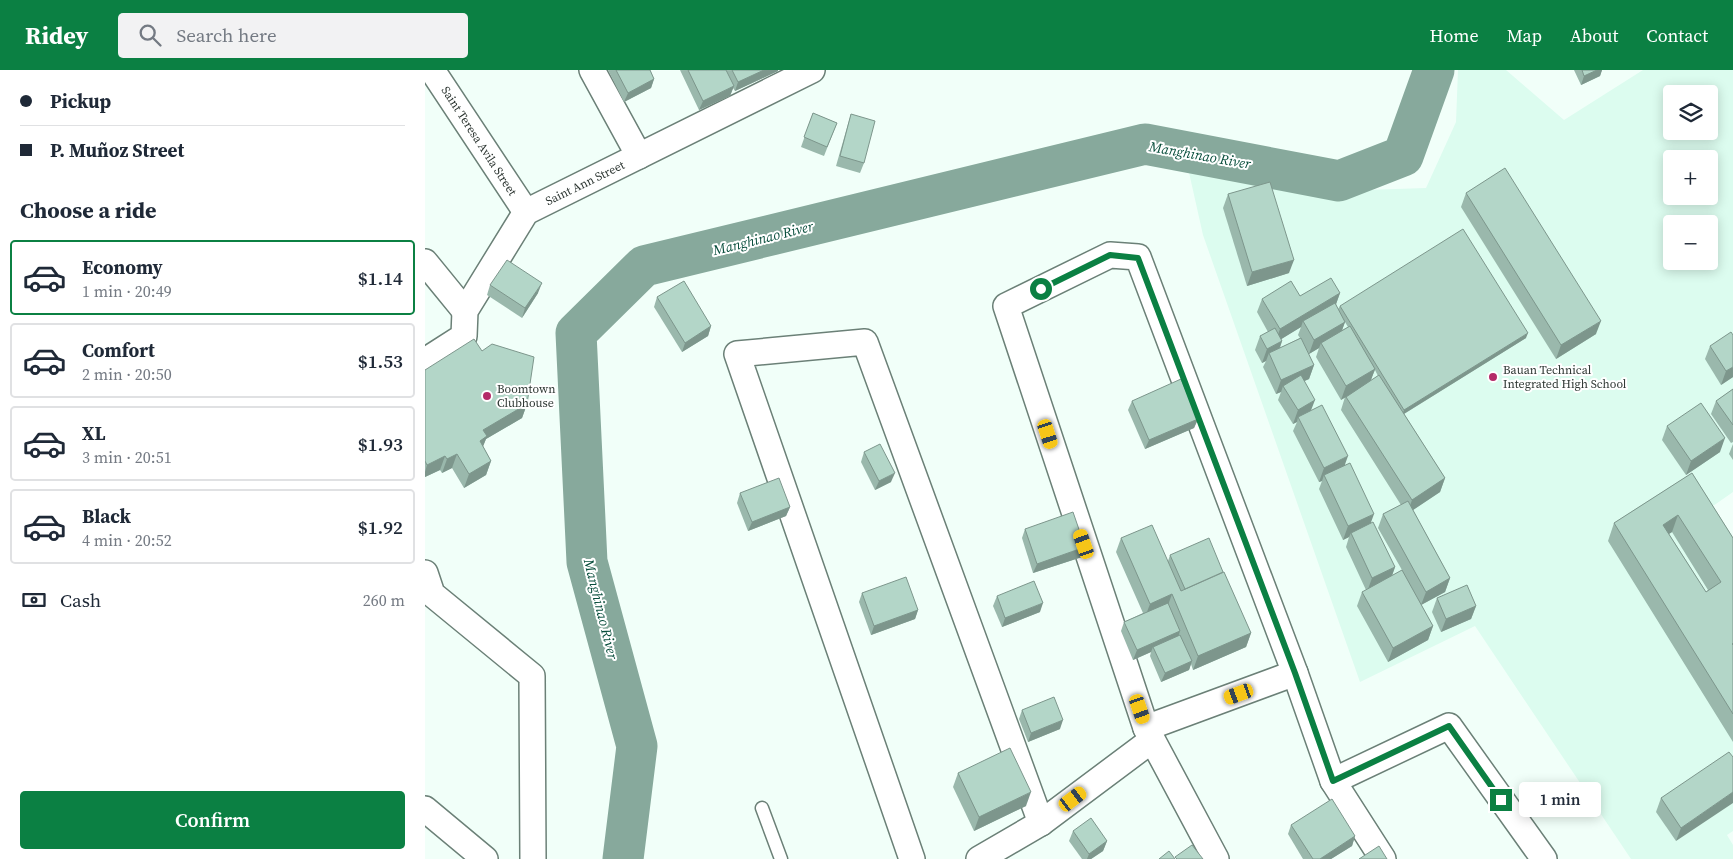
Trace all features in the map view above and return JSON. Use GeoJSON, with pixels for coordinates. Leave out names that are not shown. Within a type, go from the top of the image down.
{"type":"FeatureCollection","features":[{"type":"Feature","properties":{"kind":"street","name":"Saint Teresa Avila Street"},"geometry":{"type":"LineString","coordinates":[[432,70],[526,212]]}},
{"type":"Feature","properties":{"kind":"street"},"geometry":{"type":"LineString","coordinates":[[593,70],[639,156]]}},
{"type":"Feature","properties":{"kind":"street","name":"Saint Ann Street"},"geometry":{"type":"LineString","coordinates":[[526,212],[813,70]]}},
{"type":"Feature","properties":{"kind":"street"},"geometry":{"type":"LineString","coordinates":[[425,361],[464,336],[465,311],[526,212]]}},
{"type":"Feature","properties":{"kind":"street"},"geometry":{"type":"LineString","coordinates":[[1216,859],[1149,734],[1006,306],[1110,255],[1138,258],[1295,673],[1333,781],[1383,859]]}},
{"type":"Feature","properties":{"kind":"street"},"geometry":{"type":"LineString","coordinates":[[425,262],[465,311]]}},
{"type":"Feature","properties":{"kind":"street"},"geometry":{"type":"LineString","coordinates":[[912,859],[737,354],[865,342],[1041,823]]}},
{"type":"Feature","properties":{"kind":"street"},"geometry":{"type":"LineString","coordinates":[[427,586],[532,676],[533,859]]}},
{"type":"Feature","properties":{"kind":"street"},"geometry":{"type":"LineString","coordinates":[[979,859],[1041,823],[1149,734],[1295,673]]}},
{"type":"Feature","properties":{"kind":"street"},"geometry":{"type":"LineString","coordinates":[[1333,781],[1449,726],[1543,859]]}},
{"type":"Feature","properties":{"kind":"street"},"geometry":{"type":"LineString","coordinates":[[425,809],[485,859]]}},
{"type":"Feature","properties":{"kind":"lane"},"geometry":{"type":"LineString","coordinates":[[761,808],[781,859]]}},
{"type":"Feature","properties":{"kind":"shaded area","name":"Bauan Technical Integrated High School"},"geometry":{"type":"Polygon","coordinates":[[[1458,70],[1506,70],[1564,120],[1643,70],[1733,70],[1733,492],[1713,506],[1733,537],[1733,831],[1727,835],[1733,845],[1733,859],[1631,859],[1475,626],[1360,682],[1203,235],[1188,168],[1335,191],[1426,188],[1456,122],[1458,70]]]}},
{"type":"Feature","properties":{"kind":"building"},"geometry":{"type":"Polygon","coordinates":[[[616,70],[650,70],[654,79],[628,93],[616,70]]]}},
{"type":"Feature","properties":{"kind":"building"},"geometry":{"type":"Polygon","coordinates":[[[688,70],[726,70],[734,86],[703,101],[688,70]]]}},
{"type":"Feature","properties":{"kind":"building"},"geometry":{"type":"Polygon","coordinates":[[[732,70],[764,70],[738,82],[732,70]]]}},
{"type":"Feature","properties":{"kind":"building"},"geometry":{"type":"Polygon","coordinates":[[[1582,70],[1597,70],[1584,76],[1582,70]]]}},
{"type":"Feature","properties":{"kind":"building"},"geometry":{"type":"Polygon","coordinates":[[[813,113],[837,123],[827,147],[804,137],[813,113]]]}},
{"type":"Feature","properties":{"kind":"building"},"geometry":{"type":"Polygon","coordinates":[[[851,114],[875,121],[864,163],[840,156],[851,114]]]}},
{"type":"Feature","properties":{"kind":"building"},"geometry":{"type":"Polygon","coordinates":[[[1505,168],[1601,321],[1561,345],[1466,193],[1505,168]]]}},
{"type":"Feature","properties":{"kind":"building"},"geometry":{"type":"Polygon","coordinates":[[[1270,182],[1294,260],[1252,272],[1228,194],[1270,182]]]}},
{"type":"Feature","properties":{"kind":"building"},"geometry":{"type":"Polygon","coordinates":[[[1463,229],[1528,333],[1404,410],[1340,306],[1463,229]]]}},
{"type":"Feature","properties":{"kind":"building"},"geometry":{"type":"Polygon","coordinates":[[[507,260],[542,283],[525,308],[490,285],[507,260]]]}},
{"type":"Feature","properties":{"kind":"building"},"geometry":{"type":"Polygon","coordinates":[[[1331,278],[1340,293],[1280,329],[1262,299],[1291,281],[1300,296],[1331,278]]]}},
{"type":"Feature","properties":{"kind":"building"},"geometry":{"type":"Polygon","coordinates":[[[684,281],[711,326],[685,343],[657,297],[684,281]]]}},
{"type":"Feature","properties":{"kind":"building"},"geometry":{"type":"Polygon","coordinates":[[[1335,303],[1345,322],[1314,340],[1303,321],[1335,303]]]}},
{"type":"Feature","properties":{"kind":"building"},"geometry":{"type":"Polygon","coordinates":[[[1350,326],[1375,369],[1346,386],[1321,343],[1350,326]]]}},
{"type":"Feature","properties":{"kind":"building"},"geometry":{"type":"Polygon","coordinates":[[[1275,328],[1282,341],[1267,349],[1260,336],[1275,328]]]}},
{"type":"Feature","properties":{"kind":"building"},"geometry":{"type":"Polygon","coordinates":[[[1731,332],[1733,335],[1733,367],[1726,371],[1710,346],[1731,332]]]}},
{"type":"Feature","properties":{"kind":"building"},"geometry":{"type":"Polygon","coordinates":[[[1301,338],[1314,365],[1281,380],[1269,353],[1301,338]]]}},
{"type":"Feature","properties":{"kind":"building"},"geometry":{"type":"Polygon","coordinates":[[[474,339],[482,351],[492,344],[534,357],[527,404],[483,430],[487,436],[480,441],[491,461],[469,474],[457,454],[447,459],[445,456],[427,465],[425,461],[425,370],[474,339]]]}},
{"type":"Feature","properties":{"kind":"building"},"geometry":{"type":"Polygon","coordinates":[[[1301,375],[1315,400],[1298,410],[1283,386],[1301,375]]]}},
{"type":"Feature","properties":{"kind":"building"},"geometry":{"type":"Polygon","coordinates":[[[1379,375],[1445,478],[1412,500],[1346,397],[1379,375]]]}},
{"type":"Feature","properties":{"kind":"building"},"geometry":{"type":"Polygon","coordinates":[[[1181,379],[1198,419],[1149,440],[1132,401],[1181,379]]]}},
{"type":"Feature","properties":{"kind":"building"},"geometry":{"type":"Polygon","coordinates":[[[1733,389],[1733,425],[1716,401],[1733,389]]]}},
{"type":"Feature","properties":{"kind":"building"},"geometry":{"type":"Polygon","coordinates":[[[1701,403],[1725,438],[1691,461],[1667,426],[1701,403]]]}},
{"type":"Feature","properties":{"kind":"building"},"geometry":{"type":"Polygon","coordinates":[[[1322,405],[1348,456],[1324,468],[1298,417],[1322,405]]]}},
{"type":"Feature","properties":{"kind":"building"},"geometry":{"type":"Polygon","coordinates":[[[880,444],[895,473],[879,481],[864,452],[880,444]]]}},
{"type":"Feature","properties":{"kind":"building"},"geometry":{"type":"Polygon","coordinates":[[[1350,463],[1374,514],[1348,526],[1324,475],[1350,463]]]}},
{"type":"Feature","properties":{"kind":"building"},"geometry":{"type":"Polygon","coordinates":[[[1692,473],[1733,538],[1733,714],[1614,523],[1692,473]],[[1678,515],[1663,525],[1706,592],[1721,582],[1678,515]]]}},
{"type":"Feature","properties":{"kind":"building"},"geometry":{"type":"Polygon","coordinates":[[[779,478],[790,507],[752,522],[740,493],[779,478]]]}},
{"type":"Feature","properties":{"kind":"building"},"geometry":{"type":"Polygon","coordinates":[[[1408,501],[1450,578],[1426,592],[1383,514],[1408,501]]]}},
{"type":"Feature","properties":{"kind":"building"},"geometry":{"type":"Polygon","coordinates":[[[1073,512],[1085,547],[1037,564],[1025,529],[1073,512]]]}},
{"type":"Feature","properties":{"kind":"building"},"geometry":{"type":"Polygon","coordinates":[[[1373,522],[1395,567],[1372,578],[1351,533],[1373,522]]]}},
{"type":"Feature","properties":{"kind":"building"},"geometry":{"type":"Polygon","coordinates":[[[1152,525],[1181,591],[1224,572],[1251,633],[1198,656],[1172,594],[1150,604],[1121,538],[1152,525]]]}},
{"type":"Feature","properties":{"kind":"building"},"geometry":{"type":"Polygon","coordinates":[[[1209,538],[1223,572],[1185,589],[1170,555],[1209,538]]]}},
{"type":"Feature","properties":{"kind":"building"},"geometry":{"type":"Polygon","coordinates":[[[1402,570],[1433,626],[1393,648],[1362,592],[1402,570]]]}},
{"type":"Feature","properties":{"kind":"building"},"geometry":{"type":"Polygon","coordinates":[[[906,577],[918,610],[874,626],[862,593],[906,577]]]}},
{"type":"Feature","properties":{"kind":"building"},"geometry":{"type":"Polygon","coordinates":[[[1034,581],[1043,603],[1005,618],[997,596],[1034,581]]]}},
{"type":"Feature","properties":{"kind":"building"},"geometry":{"type":"Polygon","coordinates":[[[1467,585],[1476,606],[1446,619],[1437,598],[1467,585]]]}},
{"type":"Feature","properties":{"kind":"building"},"geometry":{"type":"Polygon","coordinates":[[[1168,603],[1180,631],[1137,650],[1124,622],[1168,603]]]}},
{"type":"Feature","properties":{"kind":"building"},"geometry":{"type":"Polygon","coordinates":[[[1180,635],[1192,661],[1165,673],[1153,647],[1180,635]]]}},
{"type":"Feature","properties":{"kind":"building"},"geometry":{"type":"Polygon","coordinates":[[[1054,697],[1063,720],[1031,733],[1022,710],[1054,697]]]}},
{"type":"Feature","properties":{"kind":"building"},"geometry":{"type":"Polygon","coordinates":[[[1010,748],[1031,792],[979,817],[958,773],[1010,748]]]}},
{"type":"Feature","properties":{"kind":"building"},"geometry":{"type":"Polygon","coordinates":[[[1729,752],[1733,757],[1733,792],[1681,828],[1661,798],[1729,752]]]}},
{"type":"Feature","properties":{"kind":"building"},"geometry":{"type":"Polygon","coordinates":[[[1332,799],[1355,836],[1320,859],[1313,859],[1291,825],[1332,799]]]}},
{"type":"Feature","properties":{"kind":"building"},"geometry":{"type":"Polygon","coordinates":[[[1091,818],[1107,841],[1089,854],[1073,831],[1091,818]]]}},
{"type":"Feature","properties":{"kind":"building"},"geometry":{"type":"Polygon","coordinates":[[[1192,845],[1203,859],[1177,859],[1175,857],[1192,845]]]}},
{"type":"Feature","properties":{"kind":"building"},"geometry":{"type":"Polygon","coordinates":[[[1379,846],[1387,859],[1359,859],[1379,846]]]}},
{"type":"Feature","properties":{"kind":"building"},"geometry":{"type":"Polygon","coordinates":[[[1169,851],[1175,859],[1159,859],[1169,851]]]}},
{"type":"Feature","properties":{"kind":"waterway","name":"Manghinao River"},"geometry":{"type":"LineString","coordinates":[[623,859],[637,746],[587,562],[576,333],[644,266],[1145,144],[1339,181],[1403,156],[1434,70]]}},
{"type":"Feature","properties":{"kind":"place","name":"Bauan Technical Integrated High School"},"geometry":{"type":"Point","coordinates":[1493,377]}},
{"type":"Feature","properties":{"kind":"place","name":"Boomtown Clubhouse"},"geometry":{"type":"Point","coordinates":[487,396]}},
{"type":"Feature","properties":{"kind":"route"},"geometry":{"type":"LineString","coordinates":[[1041,289],[1110,255],[1138,258],[1295,673],[1333,781],[1449,726],[1501,800]]}}]}
